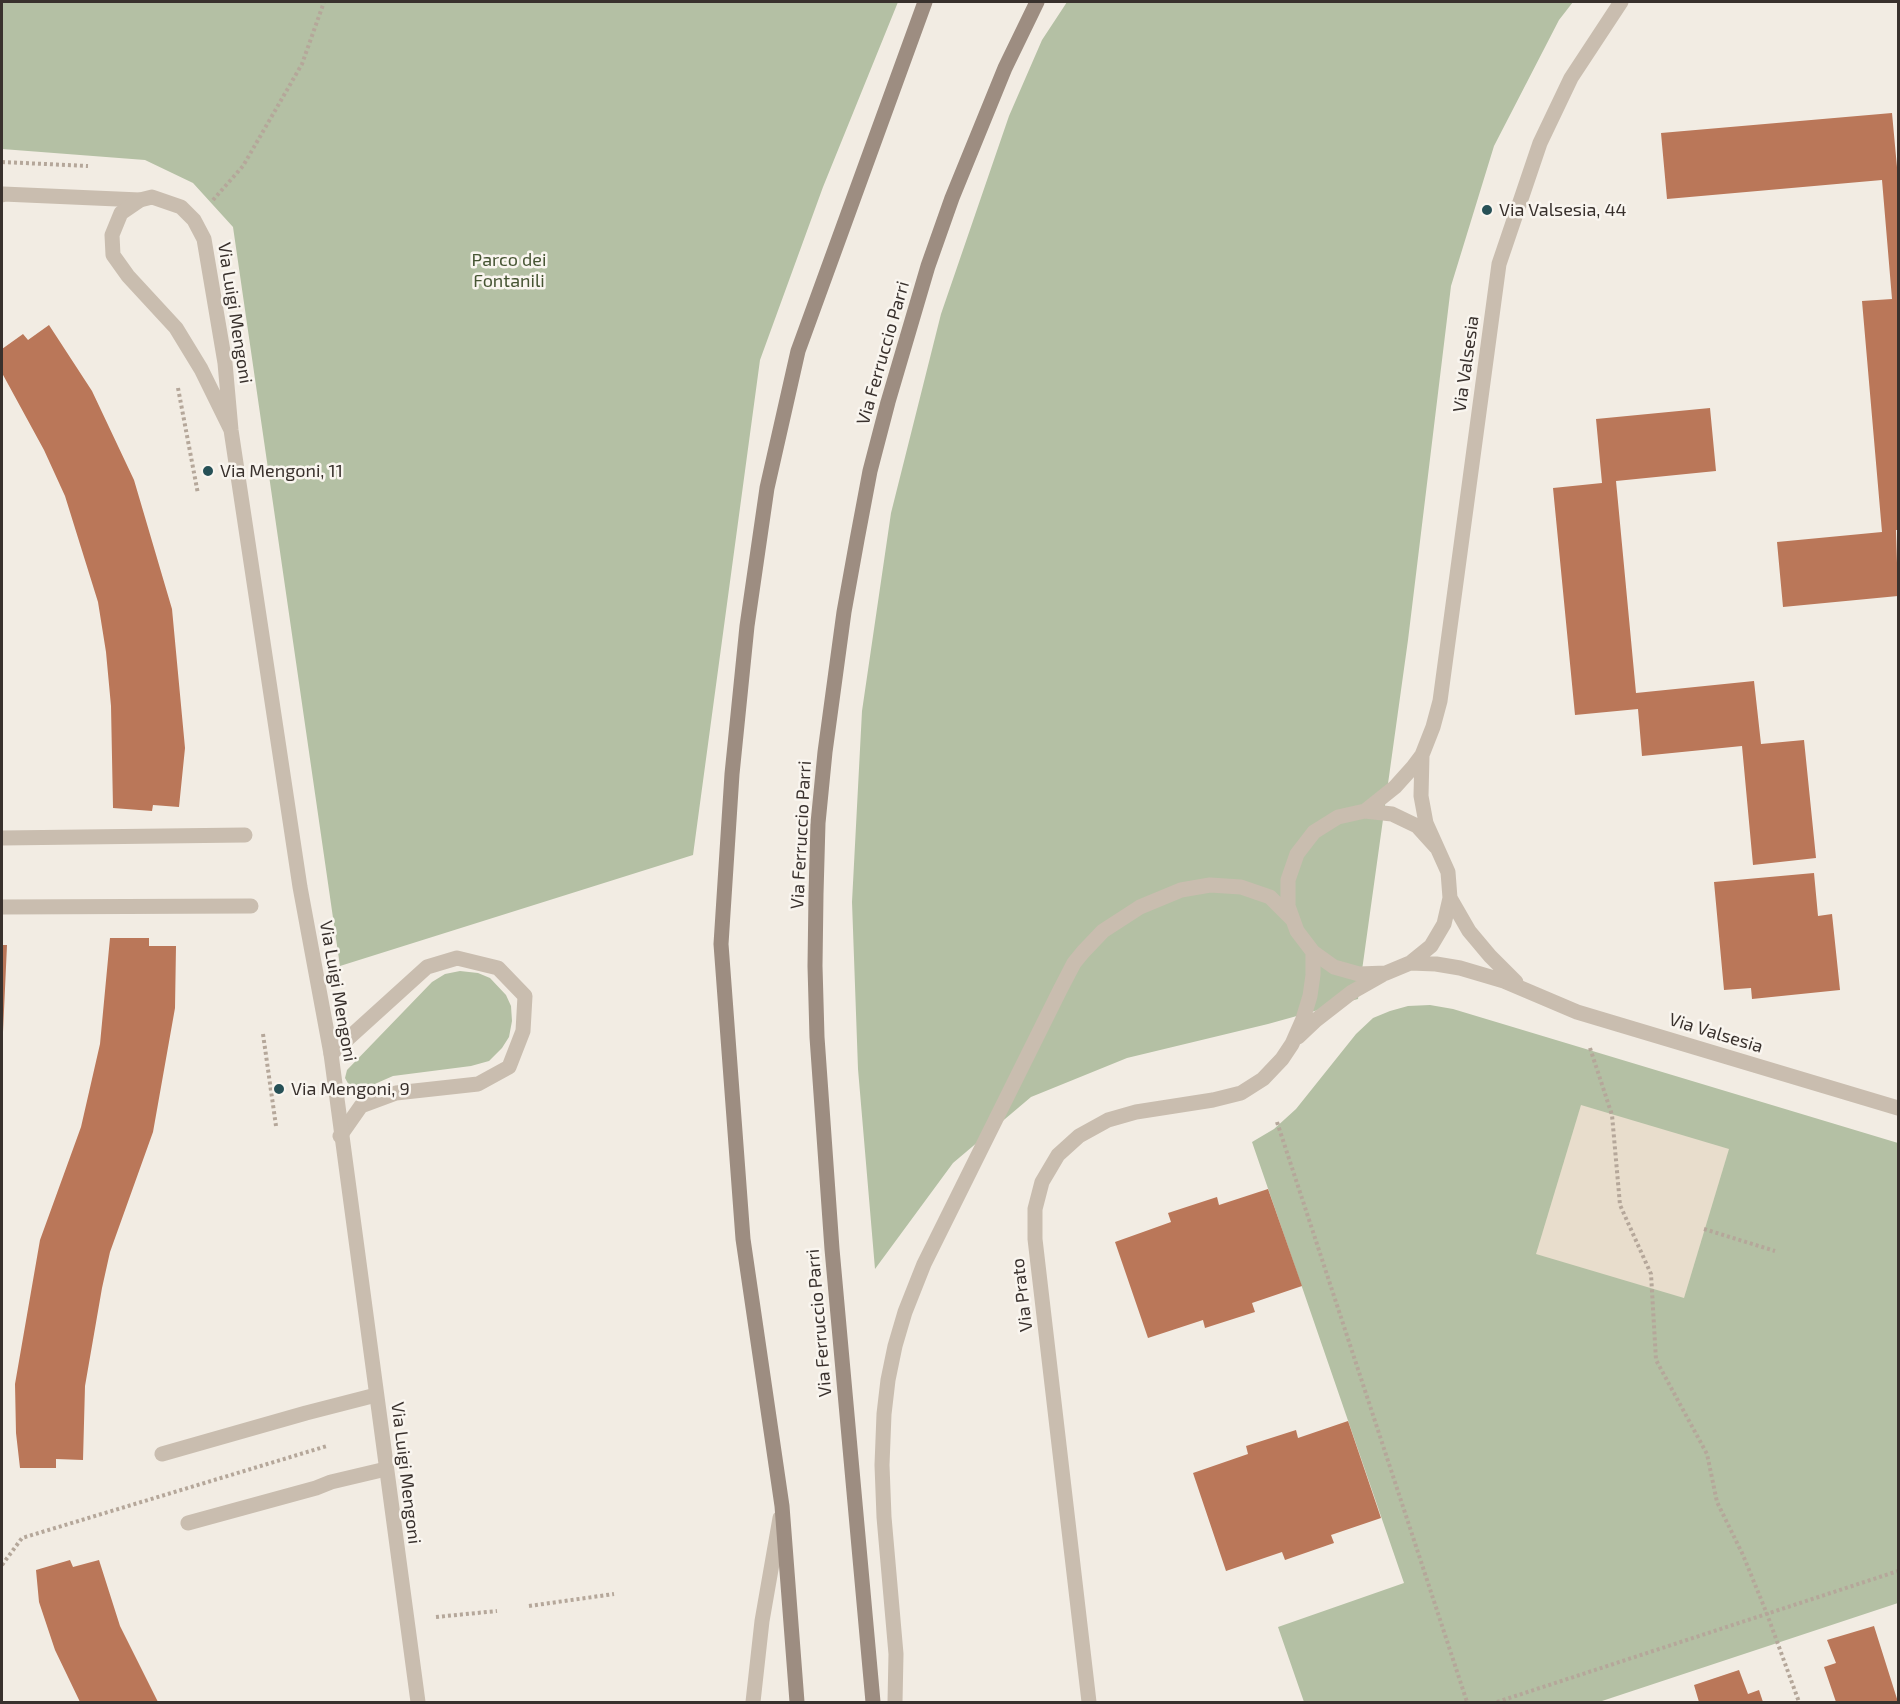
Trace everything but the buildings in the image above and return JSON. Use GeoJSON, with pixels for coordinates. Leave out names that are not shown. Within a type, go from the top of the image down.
{"type":"FeatureCollection","features":[{"type":"Feature","properties":{"kind":"main road"},"geometry":{"type":"LineString","coordinates":[[797,1702],[782,1506],[743,1239],[721,944],[732,774],[747,626],[767,488],[798,351],[925,2]]}},
{"type":"Feature","properties":{"kind":"main road","name":"Via Ferruccio Parri"},"geometry":{"type":"LineString","coordinates":[[873,1702],[832,1249],[817,1037],[815,966],[818,824],[836,670],[857,540],[870,471],[888,402],[928,266],[952,198],[1000,79],[1037,2]]}},
{"type":"Feature","properties":{"kind":"street","name":"Via Valsesia"},"geometry":{"type":"LineString","coordinates":[[1365,811],[1395,787],[1422,755],[1433,727],[1440,700],[1499,264],[1540,143],[1571,78],[1621,2]]}},
{"type":"Feature","properties":{"kind":"street"},"geometry":{"type":"LineString","coordinates":[[2,195],[140,200],[152,197],[181,207],[194,220]]}},
{"type":"Feature","properties":{"kind":"street","name":"Via Luigi Mengoni"},"geometry":{"type":"LineString","coordinates":[[140,200],[121,213],[112,235],[114,255],[128,276],[176,328],[201,369],[231,430]]}},
{"type":"Feature","properties":{"kind":"street","name":"Via Luigi Mengoni"},"geometry":{"type":"LineString","coordinates":[[194,220],[204,239],[225,363],[231,430],[300,887],[331,1054],[340,1136],[418,1702]]}},
{"type":"Feature","properties":{"kind":"street","name":"Via Valsesia"},"geometry":{"type":"LineString","coordinates":[[1422,755],[1421,796],[1426,823],[1448,872],[1450,898],[1444,924],[1431,946],[1410,963],[1386,973],[1359,974],[1334,967],[1313,952],[1297,931],[1288,906],[1288,880],[1297,854],[1314,832],[1338,817],[1365,811],[1392,814],[1417,826],[1436,847]]}},
{"type":"Feature","properties":{"kind":"street"},"geometry":{"type":"LineString","coordinates":[[2,838],[245,835]]}},
{"type":"Feature","properties":{"kind":"street"},"geometry":{"type":"LineString","coordinates":[[895,1702],[896,1648],[882,1482],[884,1414],[895,1346],[924,1264],[1054,1000],[1074,963],[1092,941],[1115,922],[1140,907],[1181,890],[1210,885],[1241,887],[1270,897],[1292,919]]}},
{"type":"Feature","properties":{"kind":"street","name":"Via Valsesia"},"geometry":{"type":"LineString","coordinates":[[1450,898],[1469,932],[1506,974],[1525,989]]}},
{"type":"Feature","properties":{"kind":"street"},"geometry":{"type":"LineString","coordinates":[[2,907],[251,906]]}},
{"type":"Feature","properties":{"kind":"street","name":"Via Prato"},"geometry":{"type":"LineString","coordinates":[[1089,1702],[1035,1239],[1035,1209],[1042,1182],[1058,1155],[1079,1136],[1108,1120],[1136,1112],[1242,1093],[1263,1079],[1282,1059],[1292,1044],[1303,1019],[1310,996],[1313,952]]}},
{"type":"Feature","properties":{"kind":"street"},"geometry":{"type":"LineString","coordinates":[[331,1054],[427,967],[457,958],[498,968],[525,996],[524,1031],[509,1067],[478,1084],[396,1093],[362,1106],[340,1136]]}},
{"type":"Feature","properties":{"kind":"street","name":"Via Valsesia"},"geometry":{"type":"LineString","coordinates":[[1410,963],[1460,968],[1504,981],[1577,1012],[1899,1108]]}},
{"type":"Feature","properties":{"kind":"street","name":"Via Prato"},"geometry":{"type":"LineString","coordinates":[[1292,1044],[1316,1020],[1352,992],[1386,973]]}},
{"type":"Feature","properties":{"kind":"street"},"geometry":{"type":"LineString","coordinates":[[162,1454],[376,1395]]}},
{"type":"Feature","properties":{"kind":"street"},"geometry":{"type":"LineString","coordinates":[[188,1523],[331,1482],[386,1469]]}},
{"type":"Feature","properties":{"kind":"street"},"geometry":{"type":"LineString","coordinates":[[753,1702],[762,1621],[782,1506]]}},
{"type":"Feature","properties":{"kind":"path"},"geometry":{"type":"LineString","coordinates":[[194,220],[243,166],[302,64],[324,2]]}},
{"type":"Feature","properties":{"kind":"path"},"geometry":{"type":"LineString","coordinates":[[2,162],[88,166]]}},
{"type":"Feature","properties":{"kind":"path"},"geometry":{"type":"LineString","coordinates":[[177,381],[198,494]]}},
{"type":"Feature","properties":{"kind":"path"},"geometry":{"type":"LineString","coordinates":[[263,1034],[276,1126]]}},
{"type":"Feature","properties":{"kind":"path"},"geometry":{"type":"LineString","coordinates":[[1590,1048],[1612,1115],[1620,1205],[1651,1274],[1656,1360],[1707,1454],[1717,1502],[1743,1555],[1799,1702]]}},
{"type":"Feature","properties":{"kind":"path"},"geometry":{"type":"LineString","coordinates":[[1276,1122],[1467,1702]]}},
{"type":"Feature","properties":{"kind":"path"},"geometry":{"type":"LineString","coordinates":[[1704,1229],[1775,1251]]}},
{"type":"Feature","properties":{"kind":"path"},"geometry":{"type":"LineString","coordinates":[[2,1565],[21,1538],[327,1446]]}},
{"type":"Feature","properties":{"kind":"path"},"geometry":{"type":"LineString","coordinates":[[1497,1702],[1899,1571]]}},
{"type":"Feature","properties":{"kind":"path"},"geometry":{"type":"LineString","coordinates":[[529,1606],[614,1594]]}},
{"type":"Feature","properties":{"kind":"path"},"geometry":{"type":"LineString","coordinates":[[436,1617],[497,1611]]}},
{"type":"Feature","properties":{"kind":"green space","name":"Parco dei Fontanili"},"geometry":{"type":"Polygon","coordinates":[[[2,2],[898,2],[823,187],[760,360],[693,855],[340,966],[233,227],[193,183],[145,160],[2,149],[2,2]]]}},
{"type":"Feature","properties":{"kind":"green space"},"geometry":{"type":"Polygon","coordinates":[[[1067,2],[1573,2],[1559,20],[1494,146],[1451,286],[1408,640],[1358,999],[1268,1024],[1127,1058],[1031,1097],[953,1163],[875,1269],[858,1069],[852,902],[862,711],[891,513],[941,314],[1009,116],[1042,40],[1067,2]]]}},
{"type":"Feature","properties":{"kind":"green space"},"geometry":{"type":"Polygon","coordinates":[[[460,971],[478,973],[490,978],[506,995],[511,1006],[512,1021],[509,1037],[502,1048],[489,1061],[471,1066],[393,1076],[361,1090],[353,1089],[345,1078],[347,1070],[432,982],[445,974],[460,971]]]}},
{"type":"Feature","properties":{"kind":"green space"},"geometry":{"type":"Polygon","coordinates":[[[1430,1005],[1453,1009],[1898,1143],[1898,1603],[1599,1702],[1304,1702],[1278,1627],[1404,1583],[1252,1142],[1274,1129],[1296,1109],[1356,1034],[1373,1018],[1408,1006],[1430,1005]]]}},
{"type":"Feature","properties":{"kind":"shaded area"},"geometry":{"type":"Polygon","coordinates":[[[1581,1105],[1729,1149],[1684,1298],[1536,1254],[1581,1105]]]}},
{"type":"Feature","properties":{"kind":"place","name":"Via Valsesia, 44"},"geometry":{"type":"Point","coordinates":[1487,210]}},
{"type":"Feature","properties":{"kind":"place","name":"Via Mengoni, 11"},"geometry":{"type":"Point","coordinates":[208,471]}},
{"type":"Feature","properties":{"kind":"place","name":"Via Mengoni, 9"},"geometry":{"type":"Point","coordinates":[279,1089]}}]}
